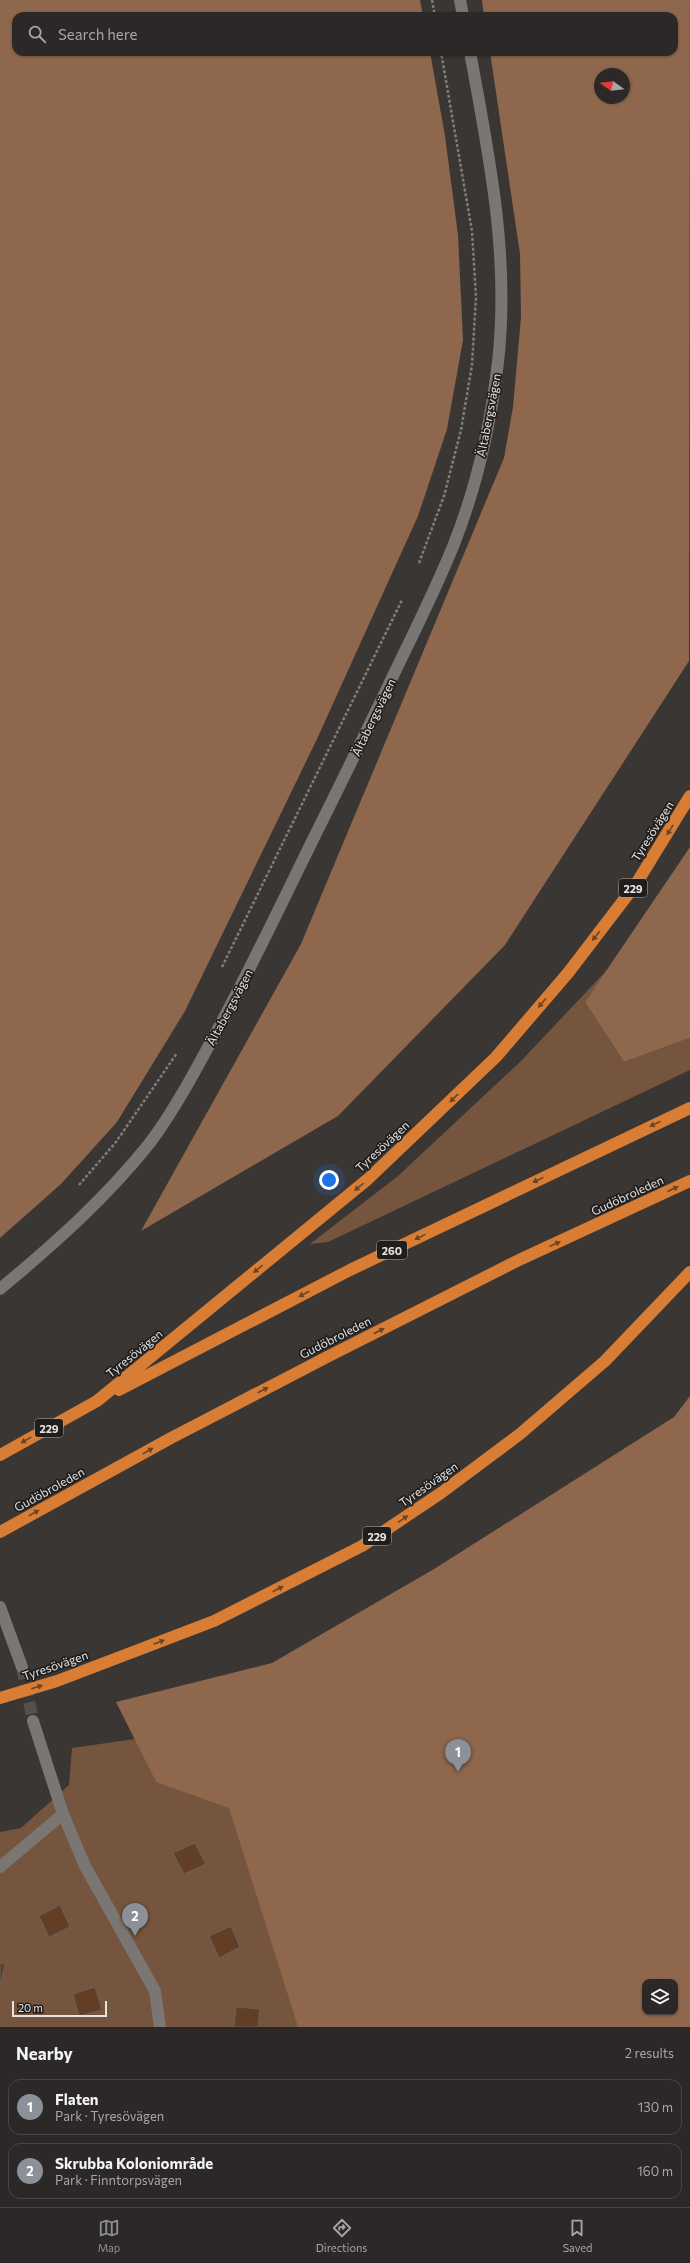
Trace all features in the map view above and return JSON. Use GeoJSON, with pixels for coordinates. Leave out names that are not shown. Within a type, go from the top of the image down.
{"type":"FeatureCollection","features":[{"type":"Feature","properties":{"kind":"highway","name":"Tyresövägen"},"geometry":{"type":"LineString","coordinates":[[0,1455],[97,1401],[368,1179],[496,1057],[568,973],[636,884],[690,796]]}},
{"type":"Feature","properties":{"kind":"highway","name":"260"},"geometry":{"type":"LineString","coordinates":[[97,1401],[350,1270],[690,1108]]}},
{"type":"Feature","properties":{"kind":"highway","name":"Gudöbroleden"},"geometry":{"type":"LineString","coordinates":[[0,1532],[171,1438],[327,1357],[519,1260],[690,1181]]}},
{"type":"Feature","properties":{"kind":"highway","name":"Tyresövägen"},"geometry":{"type":"LineString","coordinates":[[0,1698],[57,1681],[214,1621],[362,1546],[441,1493],[520,1434],[606,1361],[690,1272]]}},
{"type":"Feature","properties":{"kind":"street"},"geometry":{"type":"LineString","coordinates":[[460,0],[462,12]]}},
{"type":"Feature","properties":{"kind":"street","name":"Ältabergsvägen"},"geometry":{"type":"LineString","coordinates":[[0,1289],[51,1247],[100,1200],[150,1141],[188,1085],[235,999],[383,696],[454,542],[475,482],[488,416],[498,363],[502,290],[498,224],[490,160],[471,56]]}},
{"type":"Feature","properties":{"kind":"street"},"geometry":{"type":"LineString","coordinates":[[0,1607],[22,1667]]}},
{"type":"Feature","properties":{"kind":"street"},"geometry":{"type":"LineString","coordinates":[[33,1721],[64,1814],[85,1866],[155,1991],[160,2027]]}},
{"type":"Feature","properties":{"kind":"street"},"geometry":{"type":"LineString","coordinates":[[0,1867],[64,1814]]}},
{"type":"Feature","properties":{"kind":"path"},"geometry":{"type":"LineString","coordinates":[[432,0],[434,12]]}},
{"type":"Feature","properties":{"kind":"path"},"geometry":{"type":"LineString","coordinates":[[417,567],[444,496],[461,430],[472,365],[476,297],[472,231],[442,56]]}},
{"type":"Feature","properties":{"kind":"path"},"geometry":{"type":"LineString","coordinates":[[220,973],[404,595]]}},
{"type":"Feature","properties":{"kind":"path"},"geometry":{"type":"LineString","coordinates":[[77,1187],[116,1142],[179,1049]]}},
{"type":"Feature","properties":{"kind":"shaded area"},"geometry":{"type":"Polygon","coordinates":[[[0,0],[420,0],[422,12],[12,12],[12,56],[431,56],[445,136],[458,235],[463,340],[447,429],[418,516],[317,739],[185,1011],[117,1122],[61,1184],[0,1238],[0,0]]]}},
{"type":"Feature","properties":{"kind":"shaded area"},"geometry":{"type":"Polygon","coordinates":[[[482,0],[690,0],[689,661],[505,945],[338,1116],[141,1231],[301,944],[504,458],[513,407],[521,317],[520,254],[491,56],[678,56],[678,12],[484,12],[482,0]]]}},
{"type":"Feature","properties":{"kind":"shaded area"},"geometry":{"type":"Polygon","coordinates":[[[690,847],[690,1038],[624,1062],[585,1002],[690,847]]]}},
{"type":"Feature","properties":{"kind":"shaded area"},"geometry":{"type":"Polygon","coordinates":[[[607,970],[585,1002],[624,1062],[690,1038],[690,1070],[328,1242],[310,1244],[398,1176],[521,1061],[607,970]]]}},
{"type":"Feature","properties":{"kind":"shaded area"},"geometry":{"type":"Polygon","coordinates":[[[690,1396],[690,2027],[298,2027],[229,1808],[156,1782],[116,1702],[272,1663],[434,1569],[674,1417],[690,1396]]]}},
{"type":"Feature","properties":{"kind":"shaded area"},"geometry":{"type":"Polygon","coordinates":[[[671,1510],[690,2027],[0,2027],[0,1832],[21,1828],[69,1785],[72,1748],[135,1739],[156,1782],[671,1510]]]}},
{"type":"Feature","properties":{"kind":"building"},"geometry":{"type":"Polygon","coordinates":[[[195,1843],[206,1864],[184,1874],[173,1853],[195,1843]]]}},
{"type":"Feature","properties":{"kind":"building"},"geometry":{"type":"Polygon","coordinates":[[[60,1905],[70,1927],[49,1937],[39,1916],[60,1905]]]}},
{"type":"Feature","properties":{"kind":"building"},"geometry":{"type":"Polygon","coordinates":[[[231,1926],[240,1947],[219,1958],[209,1936],[231,1926]]]}},
{"type":"Feature","properties":{"kind":"building"},"geometry":{"type":"Polygon","coordinates":[[[0,1963],[5,1964],[0,1987],[0,1963]]]}},
{"type":"Feature","properties":{"kind":"building"},"geometry":{"type":"Polygon","coordinates":[[[95,1987],[102,2010],[79,2016],[73,1994],[95,1987]]]}},
{"type":"Feature","properties":{"kind":"building"},"geometry":{"type":"Polygon","coordinates":[[[236,2007],[260,2009],[258,2027],[234,2027],[236,2007]]]}},
{"type":"Feature","properties":{"kind":"tunnel"},"geometry":{"type":"LineString","coordinates":[[22,1667],[33,1721]]}},
{"type":"Feature","properties":{"kind":"place","name":"Flaten"},"geometry":{"type":"Point","coordinates":[458,1772]}},
{"type":"Feature","properties":{"kind":"place","name":"Skrubba Koloniområde"},"geometry":{"type":"Point","coordinates":[135,1936]}}]}
